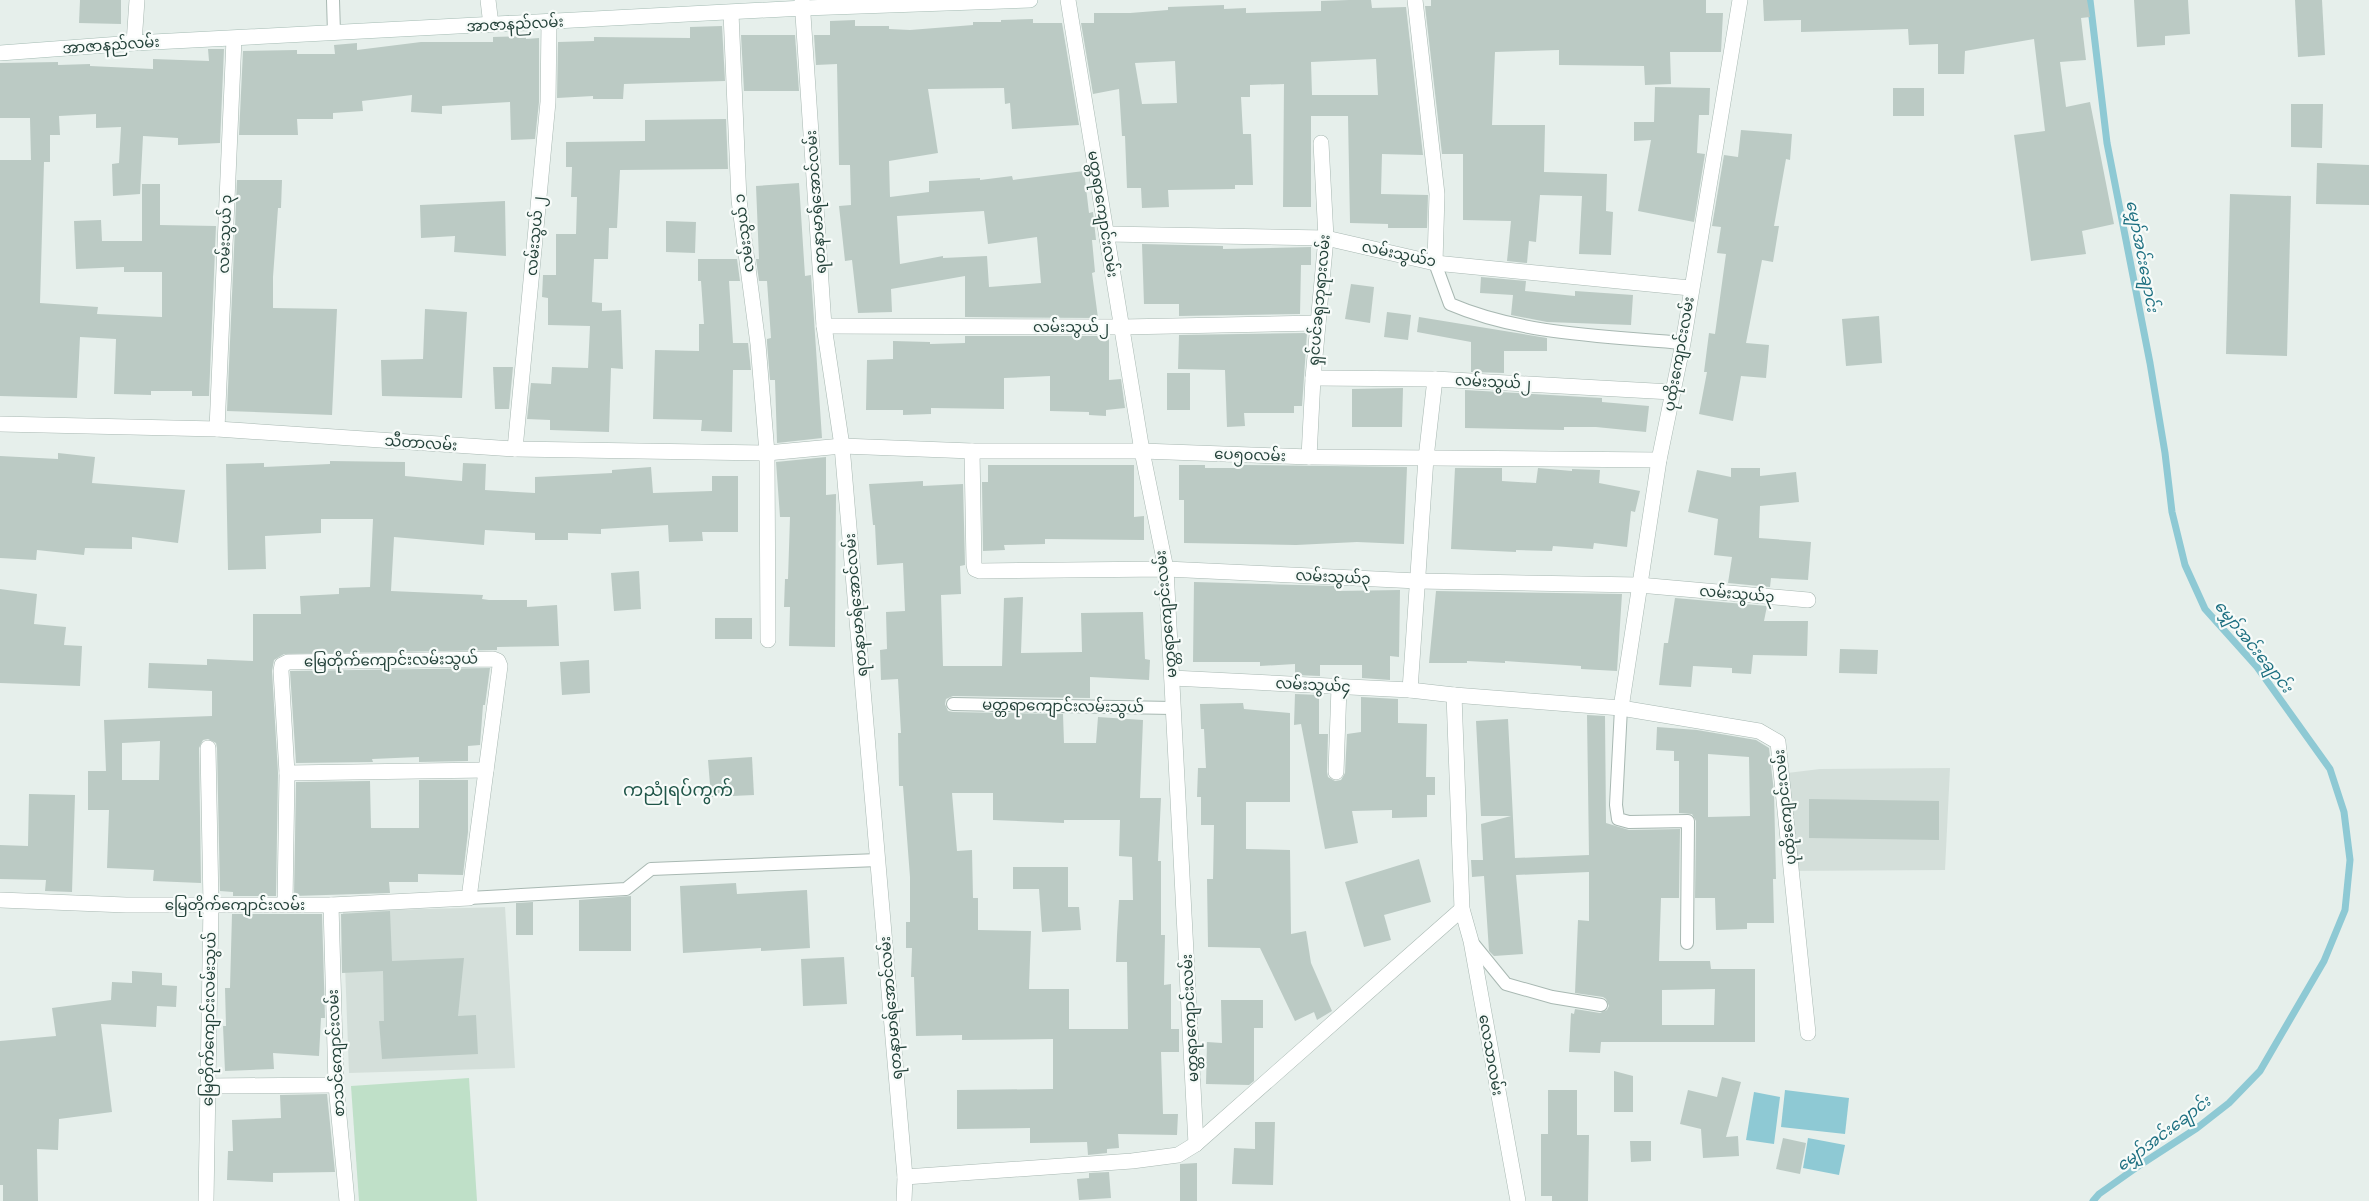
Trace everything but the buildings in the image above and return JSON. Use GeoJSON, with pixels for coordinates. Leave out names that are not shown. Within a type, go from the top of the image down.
{"type":"FeatureCollection","features":[{"type":"Feature","properties":{"kind":"street"},"geometry":{"type":"LineString","coordinates":[[134,43],[138,0]]}},
{"type":"Feature","properties":{"kind":"street"},"geometry":{"type":"LineString","coordinates":[[488,0],[491,25]]}},
{"type":"Feature","properties":{"kind":"street","name":"အာဇာနည်လမ်း"},"geometry":{"type":"LineString","coordinates":[[0,53],[134,43],[731,13],[803,4],[1030,0]]}},
{"type":"Feature","properties":{"kind":"street","name":"မတ္တရာကျောင်းလမ်း"},"geometry":{"type":"LineString","coordinates":[[1068,0],[1142,451],[1166,569],[1196,1144]]}},
{"type":"Feature","properties":{"kind":"street"},"geometry":{"type":"LineString","coordinates":[[1415,0],[1437,194],[1435,263]]}},
{"type":"Feature","properties":{"kind":"street","name":"ပုထိုးကျောင်းလမ်း"},"geometry":{"type":"LineString","coordinates":[[1621,708],[1659,460],[1683,343],[1690,288],[1740,0]]}},
{"type":"Feature","properties":{"kind":"street","name":"ရတနာမာရ်အောင်လမ်း"},"geometry":{"type":"LineString","coordinates":[[803,4],[824,326],[842,446],[905,1177],[904,1201]]}},
{"type":"Feature","properties":{"kind":"street","name":"လမ်းသွယ် ၁"},"geometry":{"type":"LineString","coordinates":[[731,13],[739,200],[758,344],[767,453],[768,640]]}},
{"type":"Feature","properties":{"kind":"street","name":"လမ်းသွယ် ၂"},"geometry":{"type":"LineString","coordinates":[[515,449],[548,102],[549,23]]}},
{"type":"Feature","properties":{"kind":"street","name":"လမ်းသွယ် ၃"},"geometry":{"type":"LineString","coordinates":[[217,429],[234,39]]}},
{"type":"Feature","properties":{"kind":"street","name":"ရှင်ပင်ခရုဘုရားလမ်း"},"geometry":{"type":"LineString","coordinates":[[1309,457],[1313,378],[1326,238],[1321,143]]}},
{"type":"Feature","properties":{"kind":"street","name":"လမ်းသွယ်၁"},"geometry":{"type":"LineString","coordinates":[[1107,234],[1326,238],[1435,263],[1690,288]]}},
{"type":"Feature","properties":{"kind":"street","name":"လမ်းသွယ်၂"},"geometry":{"type":"LineString","coordinates":[[824,326],[1123,327],[1318,323]]}},
{"type":"Feature","properties":{"kind":"street","name":"လမ်းသွယ်၂"},"geometry":{"type":"LineString","coordinates":[[1313,378],[1435,379],[1672,392]]}},
{"type":"Feature","properties":{"kind":"street"},"geometry":{"type":"LineString","coordinates":[[1410,690],[1426,458],[1435,379]]}},
{"type":"Feature","properties":{"kind":"street","name":"သီတာလမ်း"},"geometry":{"type":"LineString","coordinates":[[0,424],[217,429],[515,449],[767,453],[842,446]]}},
{"type":"Feature","properties":{"kind":"street","name":"ပေ၅၀လမ်း"},"geometry":{"type":"LineString","coordinates":[[842,446],[972,451],[1142,451],[1309,457],[1659,460]]}},
{"type":"Feature","properties":{"kind":"street","name":"လမ်းသွယ်၃"},"geometry":{"type":"LineString","coordinates":[[972,451],[975,569],[1166,569],[1418,581],[1640,585],[1808,600]]}},
{"type":"Feature","properties":{"kind":"street","name":"မြေတိုက်ကျောင်းလမ်းသွယ်"},"geometry":{"type":"LineString","coordinates":[[285,904],[287,773],[280,671],[282,665],[288,662],[493,658],[498,661],[500,666],[469,898]]}},
{"type":"Feature","properties":{"kind":"street","name":"လမ်းသွယ်၄"},"geometry":{"type":"LineString","coordinates":[[1172,678],[1410,690],[1454,694]]}},
{"type":"Feature","properties":{"kind":"street"},"geometry":{"type":"LineString","coordinates":[[1336,772],[1339,687]]}},
{"type":"Feature","properties":{"kind":"street"},"geometry":{"type":"LineString","coordinates":[[905,1177],[1132,1161],[1178,1155],[1196,1144],[1462,909],[1454,694]]}},
{"type":"Feature","properties":{"kind":"street","name":"ပုထိုးကျောင်းလမ်း"},"geometry":{"type":"LineString","coordinates":[[1454,694],[1621,708],[1759,731],[1778,742],[1808,1033]]}},
{"type":"Feature","properties":{"kind":"street","name":"မြေတိုက်ကျောင်းလမ်းသွယ်"},"geometry":{"type":"LineString","coordinates":[[206,1201],[211,904],[208,748]]}},
{"type":"Feature","properties":{"kind":"street"},"geometry":{"type":"LineString","coordinates":[[287,773],[486,770]]}},
{"type":"Feature","properties":{"kind":"street","name":"မြေတိုက်ကျောင်းလမ်း"},"geometry":{"type":"LineString","coordinates":[[0,900],[126,905],[331,905],[469,898]]}},
{"type":"Feature","properties":{"kind":"street","name":"စာသင်ကျောင်းလမ်း"},"geometry":{"type":"LineString","coordinates":[[331,905],[336,1085],[347,1201]]}},
{"type":"Feature","properties":{"kind":"street","name":"လေသာလမ်း"},"geometry":{"type":"LineString","coordinates":[[1462,909],[1471,941],[1518,1201]]}},
{"type":"Feature","properties":{"kind":"street"},"geometry":{"type":"LineString","coordinates":[[208,1086],[336,1085]]}},
{"type":"Feature","properties":{"kind":"lane"},"geometry":{"type":"LineString","coordinates":[[333,0],[334,33]]}},
{"type":"Feature","properties":{"kind":"lane"},"geometry":{"type":"LineString","coordinates":[[1435,263],[1450,304],[1472,313],[1516,324],[1683,343]]}},
{"type":"Feature","properties":{"kind":"lane","name":"မတ္တရာကျောင်းလမ်းသွယ်"},"geometry":{"type":"LineString","coordinates":[[953,704],[1173,708]]}},
{"type":"Feature","properties":{"kind":"lane"},"geometry":{"type":"LineString","coordinates":[[1621,708],[1616,805],[1618,818],[1629,822],[1688,821],[1687,942]]}},
{"type":"Feature","properties":{"kind":"lane"},"geometry":{"type":"LineString","coordinates":[[469,898],[626,889],[651,869],[878,860]]}},
{"type":"Feature","properties":{"kind":"lane"},"geometry":{"type":"LineString","coordinates":[[1471,941],[1506,984],[1552,997],[1601,1005]]}},
{"type":"Feature","properties":{"kind":"shaded area"},"geometry":{"type":"Polygon","coordinates":[[[1950,768],[1945,870],[1785,871],[1779,774],[1820,769],[1950,768]]]}},
{"type":"Feature","properties":{"kind":"shaded area"},"geometry":{"type":"Polygon","coordinates":[[[505,907],[515,1068],[349,1073],[343,911],[505,907]]]}},
{"type":"Feature","properties":{"kind":"green space"},"geometry":{"type":"Polygon","coordinates":[[[469,1078],[477,1201],[359,1201],[351,1086],[469,1078]]]}},
{"type":"Feature","properties":{"kind":"water"},"geometry":{"type":"Polygon","coordinates":[[[1785,1090],[1849,1098],[1845,1134],[1781,1127],[1785,1090]]]}},
{"type":"Feature","properties":{"kind":"water"},"geometry":{"type":"Polygon","coordinates":[[[1754,1092],[1780,1097],[1774,1144],[1746,1140],[1754,1092]]]}},
{"type":"Feature","properties":{"kind":"water"},"geometry":{"type":"Polygon","coordinates":[[[1808,1138],[1845,1145],[1839,1175],[1803,1168],[1808,1138]]]}},
{"type":"Feature","properties":{"kind":"waterway","name":"မျှော်အင်းချောင်း"},"geometry":{"type":"LineString","coordinates":[[2090,0],[2107,143],[2150,363],[2165,453],[2172,512],[2185,565],[2205,609],[2257,667],[2330,769],[2344,812],[2350,860],[2345,910],[2324,961],[2260,1071],[2229,1103],[2197,1128],[2140,1165],[2099,1194],[2093,1201]]}},
{"type":"Feature","properties":{"kind":"district","name":"ကညုံရပ်ကွက်"},"geometry":{"type":"Point","coordinates":[678,790]}}]}
